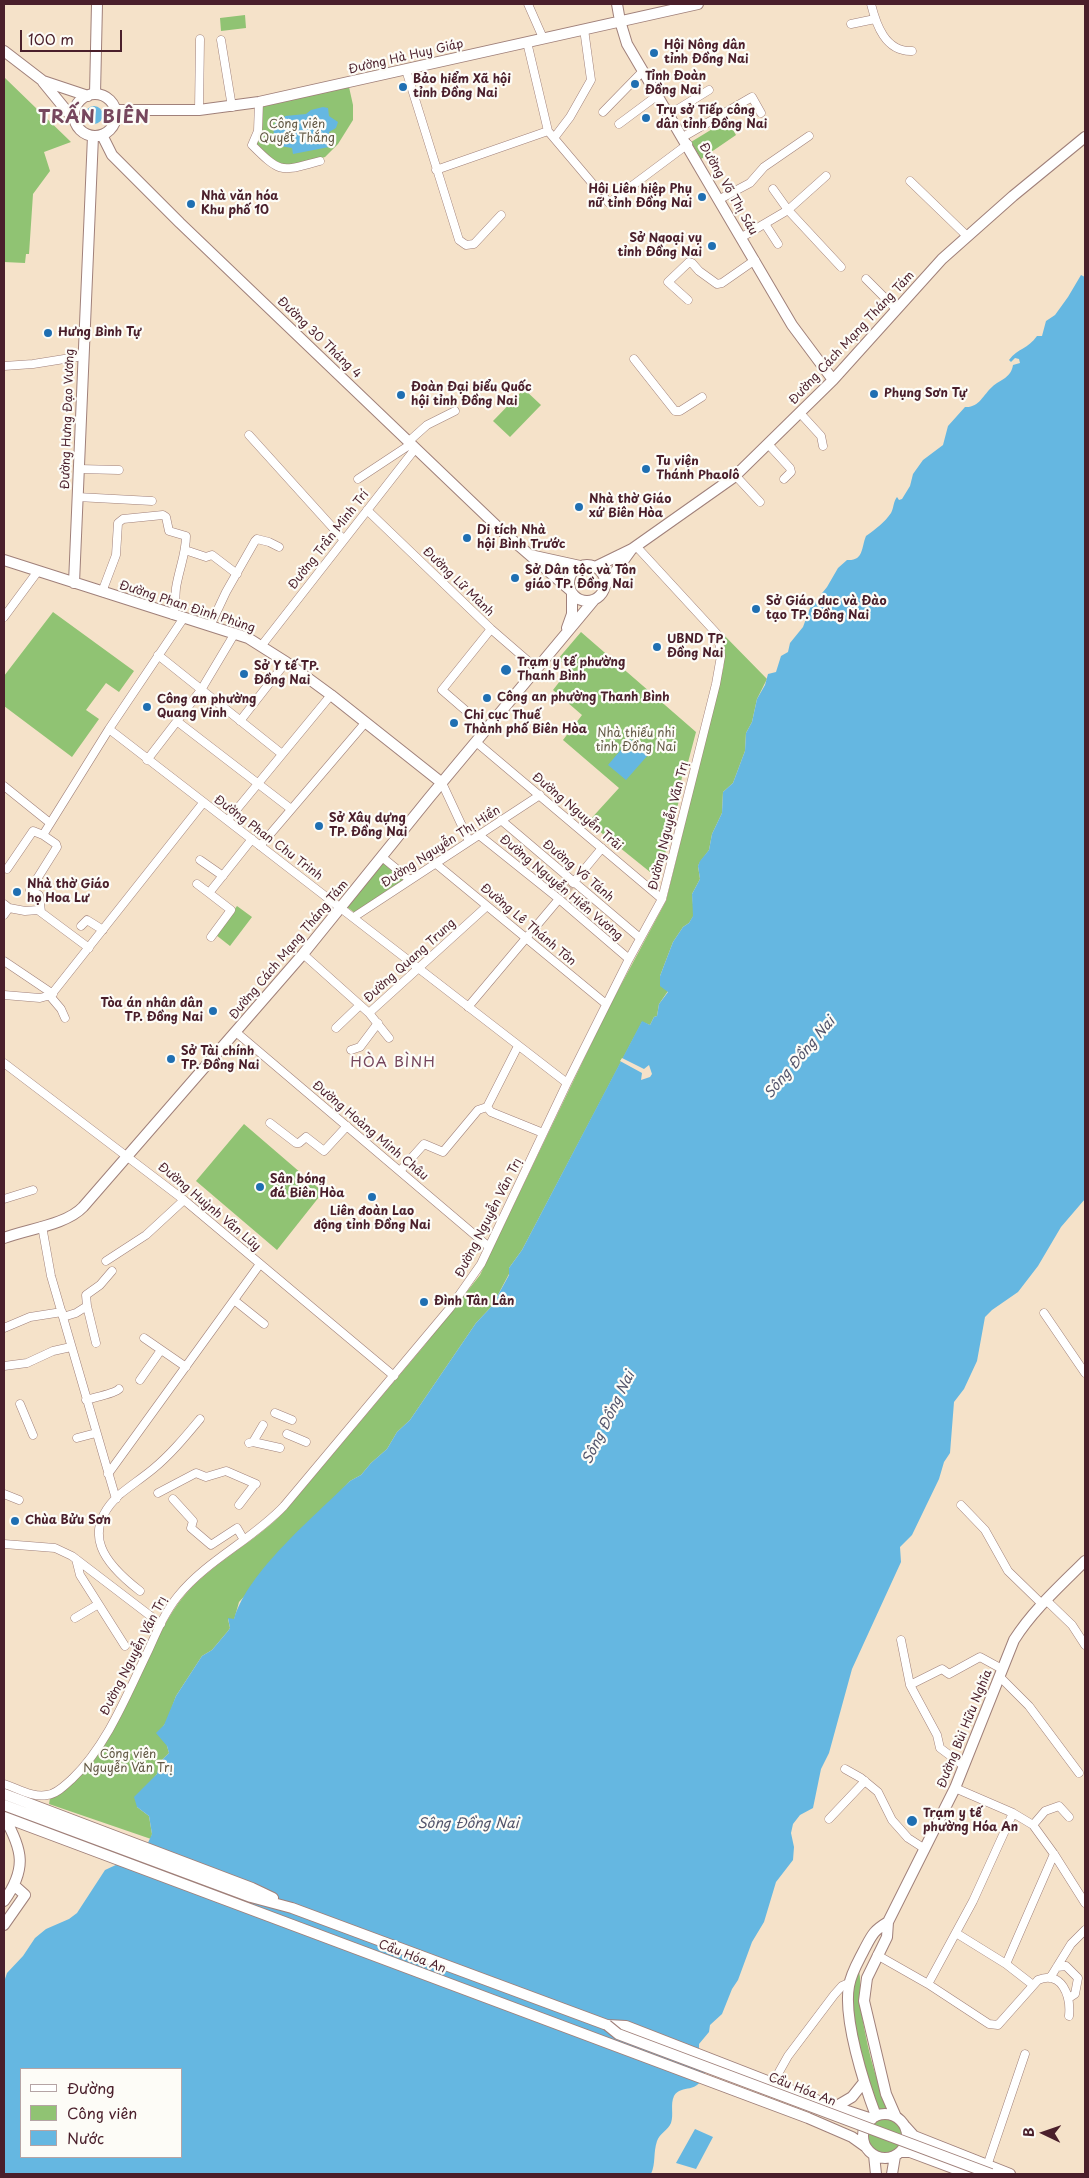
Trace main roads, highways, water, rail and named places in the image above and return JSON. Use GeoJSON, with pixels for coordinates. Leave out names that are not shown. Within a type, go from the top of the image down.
{"type":"FeatureCollection","features":[{"type":"Feature","properties":{"kind":"main road"},"geometry":{"type":"LineString","coordinates":[[91,95],[98,4]]}},
{"type":"Feature","properties":{"kind":"main road","name":"Đường Võ Thị Sáu"},"geometry":{"type":"LineString","coordinates":[[617,4],[625,40],[802,339],[833,380]]}},
{"type":"Feature","properties":{"kind":"main road","name":"Đường Hà Huy Giáp"},"geometry":{"type":"LineString","coordinates":[[115,110],[199,110],[232,107],[698,4]]}},
{"type":"Feature","properties":{"kind":"main road"},"geometry":{"type":"LineString","coordinates":[[4,50],[43,81],[82,132],[98,135],[113,126],[116,117],[115,110],[108,99],[43,81]]}},
{"type":"Feature","properties":{"kind":"main road"},"geometry":{"type":"LineString","coordinates":[[76,122],[76,106],[80,101],[91,95]]}},
{"type":"Feature","properties":{"kind":"main road","name":"Đường Hưng Đạo Vương"},"geometry":{"type":"LineString","coordinates":[[74,582],[84,356],[98,135]]}},
{"type":"Feature","properties":{"kind":"main road","name":"Đường 30 Tháng 4"},"geometry":{"type":"LineString","coordinates":[[98,135],[110,153],[130,173],[411,445],[526,554],[571,592]]}},
{"type":"Feature","properties":{"kind":"main road","name":"Đường Cách Mạng Tháng Tám"},"geometry":{"type":"LineString","coordinates":[[595,567],[634,548],[736,475],[833,380],[930,271],[967,236],[1085,137]]}},
{"type":"Feature","properties":{"kind":"main road","name":"Đường Cách Mạng Tháng Tám"},"geometry":{"type":"LineString","coordinates":[[605,586],[634,548]]}},
{"type":"Feature","properties":{"kind":"main road"},"geometry":{"type":"LineString","coordinates":[[526,554],[580,566],[595,567],[603,575],[605,586],[600,597],[582,602],[571,592],[570,576],[580,566]]}},
{"type":"Feature","properties":{"kind":"main road","name":"Đường Phan Đình Phùng"},"geometry":{"type":"LineString","coordinates":[[4,560],[178,617],[235,633],[262,645],[331,695],[365,724],[442,783]]}},
{"type":"Feature","properties":{"kind":"main road","name":"Đường Cách Mạng Tháng Tám"},"geometry":{"type":"LineString","coordinates":[[4,1238],[65,1219],[80,1210],[237,1032],[342,908],[562,636],[572,614],[571,592]]}},
{"type":"Feature","properties":{"kind":"main road","name":"Đường Cách Mạng Tháng Tám"},"geometry":{"type":"LineString","coordinates":[[562,636],[570,631],[594,600]]}},
{"type":"Feature","properties":{"kind":"main road","name":"Đường Bùi Hữu Nghĩa"},"geometry":{"type":"LineString","coordinates":[[896,2117],[886,2094],[864,2001],[867,1978],[887,1937],[888,1922],[956,1788],[1014,1640],[1044,1602],[1085,1561]]}},
{"type":"Feature","properties":{"kind":"main road","name":"Cầu Hóa An"},"geometry":{"type":"LineString","coordinates":[[4,1794],[252,1888],[292,1908]]}},
{"type":"Feature","properties":{"kind":"main road","name":"Cầu Hóa An"},"geometry":{"type":"LineString","coordinates":[[4,1805],[251,1897],[292,1908],[607,2025],[626,2026],[832,2106],[874,2118]]}},
{"type":"Feature","properties":{"kind":"main road"},"geometry":{"type":"LineString","coordinates":[[4,1902],[15,1886],[20,1864],[19,1847],[5,1817]]}},
{"type":"Feature","properties":{"kind":"main road","name":"Cầu Hóa An"},"geometry":{"type":"LineString","coordinates":[[5,1817],[808,2118],[852,2137],[870,2151]]}},
{"type":"Feature","properties":{"kind":"main road"},"geometry":{"type":"LineString","coordinates":[[4,1925],[25,1895],[15,1886]]}},
{"type":"Feature","properties":{"kind":"main road","name":"Đường Bùi Hữu Nghĩa"},"geometry":{"type":"LineString","coordinates":[[874,2118],[850,2020],[849,1983],[853,1970],[875,1930],[888,1922]]}},
{"type":"Feature","properties":{"kind":"main road","name":"Cầu Hóa An"},"geometry":{"type":"LineString","coordinates":[[607,2025],[618,2034],[989,2170]]}},
{"type":"Feature","properties":{"kind":"main road"},"geometry":{"type":"LineString","coordinates":[[832,2106],[852,2097],[864,2082]]}},
{"type":"Feature","properties":{"kind":"main road"},"geometry":{"type":"LineString","coordinates":[[876,2174],[864,2132],[874,2118],[882,2114],[896,2117],[914,2136],[989,2170],[1010,2174]]}},
{"type":"Feature","properties":{"kind":"main road"},"geometry":{"type":"LineString","coordinates":[[892,2174],[898,2154],[907,2139],[904,2125]]}},
{"type":"Feature","properties":{"kind":"main road"},"geometry":{"type":"LineString","coordinates":[[870,2151],[884,2158],[910,2152],[969,2174]]}},
{"type":"Feature","properties":{"kind":"water"},"geometry":{"type":"Polygon","coordinates":[[[94,106],[100,109],[103,115],[100,121],[94,124],[88,121],[85,115],[88,109],[94,106]]]}},
{"type":"Feature","properties":{"kind":"water"},"geometry":{"type":"Polygon","coordinates":[[[323,107],[328,108],[329,116],[338,122],[336,128],[329,132],[329,147],[293,154],[292,148],[280,146],[275,142],[273,127],[276,122],[283,121],[285,116],[306,114],[311,110],[323,107]]]}},
{"type":"Feature","properties":{"kind":"water","name":"Sông Đồng Nai"},"geometry":{"type":"Polygon","coordinates":[[[1081,275],[1085,277],[1085,1199],[1061,1227],[1038,1266],[1018,1292],[985,1317],[977,1361],[964,1389],[954,1402],[950,1453],[944,1462],[939,1479],[912,1535],[900,1547],[901,1562],[852,1669],[829,1753],[821,1769],[813,1808],[800,1815],[793,1824],[791,1833],[794,1847],[793,1860],[776,1882],[764,1922],[752,1942],[738,1980],[732,1989],[722,2014],[710,2025],[709,2032],[699,2044],[699,2059],[705,2072],[702,2079],[694,2087],[681,2090],[674,2096],[671,2123],[657,2141],[651,2174],[4,2174],[4,1982],[7,1973],[23,1956],[35,1938],[46,1929],[69,1919],[77,1913],[105,1870],[131,1858],[147,1845],[152,1834],[149,1816],[137,1807],[134,1797],[157,1774],[160,1762],[169,1753],[167,1746],[156,1733],[164,1725],[176,1696],[202,1656],[212,1650],[228,1631],[230,1628],[228,1618],[234,1619],[241,1601],[267,1564],[318,1511],[350,1481],[361,1475],[387,1449],[397,1432],[410,1420],[476,1323],[492,1306],[509,1275],[509,1268],[522,1250],[642,1021],[650,1025],[654,1017],[657,1016],[659,1004],[668,992],[660,986],[660,976],[673,942],[693,916],[692,894],[700,879],[698,866],[709,850],[712,834],[722,813],[723,792],[733,783],[745,751],[746,733],[752,722],[757,699],[765,685],[768,674],[776,672],[781,656],[788,652],[790,643],[803,627],[810,608],[827,587],[838,568],[847,560],[852,560],[859,556],[866,536],[888,517],[897,497],[899,500],[902,499],[910,486],[913,474],[923,460],[943,445],[948,426],[965,407],[970,407],[977,403],[992,387],[1008,376],[1013,365],[1020,363],[1019,359],[1015,358],[1011,362],[1009,360],[1030,344],[1037,336],[1042,336],[1046,321],[1055,315],[1081,275]]]}},
{"type":"Feature","properties":{"kind":"water"},"geometry":{"type":"Polygon","coordinates":[[[630,739],[648,755],[626,780],[608,765],[630,739]]]}},
{"type":"Feature","properties":{"kind":"water"},"geometry":{"type":"Polygon","coordinates":[[[695,2129],[713,2137],[696,2169],[676,2163],[695,2129]]]}},
{"type":"Feature","properties":{"kind":"tunnel"},"geometry":{"type":"LineString","coordinates":[[559,899],[573,883]]}},
{"type":"Feature","properties":{"kind":"place","name":"Hội Nông dân tỉnh Đồng Nai"},"geometry":{"type":"Point","coordinates":[654,53]}},
{"type":"Feature","properties":{"kind":"place","name":"Tỉnh Đoàn Đồng Nai"},"geometry":{"type":"Point","coordinates":[635,84]}},
{"type":"Feature","properties":{"kind":"place","name":"Bảo hiểm Xã hội tỉnh Đồng Nai"},"geometry":{"type":"Point","coordinates":[403,87]}},
{"type":"Feature","properties":{"kind":"place","name":"Trụ sở Tiếp công dân tỉnh Đồng Nai"},"geometry":{"type":"Point","coordinates":[646,118]}},
{"type":"Feature","properties":{"kind":"place","name":"Hội Liên hiệp Phụ nữ tỉnh Đồng Nai"},"geometry":{"type":"Point","coordinates":[702,197]}},
{"type":"Feature","properties":{"kind":"place","name":"Nhà văn hóa Khu phố 10"},"geometry":{"type":"Point","coordinates":[191,204]}},
{"type":"Feature","properties":{"kind":"place","name":"Sở Ngoại vụ tỉnh Đồng Nai"},"geometry":{"type":"Point","coordinates":[712,246]}},
{"type":"Feature","properties":{"kind":"place","name":"Hưng Bình Tự"},"geometry":{"type":"Point","coordinates":[48,333]}},
{"type":"Feature","properties":{"kind":"place","name":"Phụng Sơn Tự"},"geometry":{"type":"Point","coordinates":[874,394]}},
{"type":"Feature","properties":{"kind":"place","name":"Đoàn Đại biểu Quốc hội tỉnh Đồng Nai"},"geometry":{"type":"Point","coordinates":[401,395]}},
{"type":"Feature","properties":{"kind":"place","name":"Tu viện Thánh Phaolô"},"geometry":{"type":"Point","coordinates":[646,469]}},
{"type":"Feature","properties":{"kind":"place","name":"Nhà thờ Giáo xứ Biên Hòa"},"geometry":{"type":"Point","coordinates":[579,507]}},
{"type":"Feature","properties":{"kind":"place","name":"Di tích Nhà hội Bình Trước"},"geometry":{"type":"Point","coordinates":[467,538]}},
{"type":"Feature","properties":{"kind":"place","name":"Sở Dân tộc và Tôn giáo TP. Đồng Nai"},"geometry":{"type":"Point","coordinates":[515,578]}},
{"type":"Feature","properties":{"kind":"place","name":"Sở Giáo dục và Đào tạo TP. Đồng Nai"},"geometry":{"type":"Point","coordinates":[756,609]}},
{"type":"Feature","properties":{"kind":"place","name":"UBND TP. Đồng Nai"},"geometry":{"type":"Point","coordinates":[657,647]}},
{"type":"Feature","properties":{"kind":"place","name":"Trạm y tế phường Thanh Bình"},"geometry":{"type":"Point","coordinates":[506,670]}},
{"type":"Feature","properties":{"kind":"place","name":"Sở Y tế TP. Đồng Nai"},"geometry":{"type":"Point","coordinates":[244,674]}},
{"type":"Feature","properties":{"kind":"place","name":"Công an phường Thanh Bình"},"geometry":{"type":"Point","coordinates":[487,698]}},
{"type":"Feature","properties":{"kind":"place","name":"Công an phường Quang Vinh"},"geometry":{"type":"Point","coordinates":[147,707]}},
{"type":"Feature","properties":{"kind":"place","name":"Chi cục Thuế Thành phố Biên Hòa"},"geometry":{"type":"Point","coordinates":[454,723]}},
{"type":"Feature","properties":{"kind":"place","name":"Sở Xây dựng TP. Đồng Nai"},"geometry":{"type":"Point","coordinates":[319,826]}},
{"type":"Feature","properties":{"kind":"place","name":"Nhà thờ Giáo họ Hoa Lư"},"geometry":{"type":"Point","coordinates":[17,892]}},
{"type":"Feature","properties":{"kind":"place","name":"Tòa án nhân dân TP. Đồng Nai"},"geometry":{"type":"Point","coordinates":[213,1011]}},
{"type":"Feature","properties":{"kind":"place","name":"Sở Tài chính TP. Đồng Nai"},"geometry":{"type":"Point","coordinates":[171,1059]}},
{"type":"Feature","properties":{"kind":"place","name":"Sân bóng đá Biên Hòa"},"geometry":{"type":"Point","coordinates":[260,1187]}},
{"type":"Feature","properties":{"kind":"place","name":"Liên đoàn Lao động tỉnh Đồng Nai"},"geometry":{"type":"Point","coordinates":[372,1197]}},
{"type":"Feature","properties":{"kind":"place","name":"Đình Tân Lân"},"geometry":{"type":"Point","coordinates":[424,1302]}},
{"type":"Feature","properties":{"kind":"place","name":"Chùa Bửu Sơn"},"geometry":{"type":"Point","coordinates":[15,1521]}},
{"type":"Feature","properties":{"kind":"place","name":"Trạm y tế phường Hóa An"},"geometry":{"type":"Point","coordinates":[912,1821]}},
{"type":"Feature","properties":{"kind":"district","name":"TRẤN BIÊN"},"geometry":{"type":"Point","coordinates":[94,118]}},
{"type":"Feature","properties":{"kind":"district","name":"HÒA BÌNH"},"geometry":{"type":"Point","coordinates":[393,1063]}},
{"type":"Feature","properties":{"kind":"park label","name":"Công viên Quyết Thắng"},"geometry":{"type":"Point","coordinates":[297,132]}},
{"type":"Feature","properties":{"kind":"park label","name":"Nhà thiếu nhi tỉnh Đồng Nai"},"geometry":{"type":"Point","coordinates":[636,741]}},
{"type":"Feature","properties":{"kind":"park label","name":"Công viên Nguyễn Văn Trị"},"geometry":{"type":"Point","coordinates":[128,1762]}}]}
